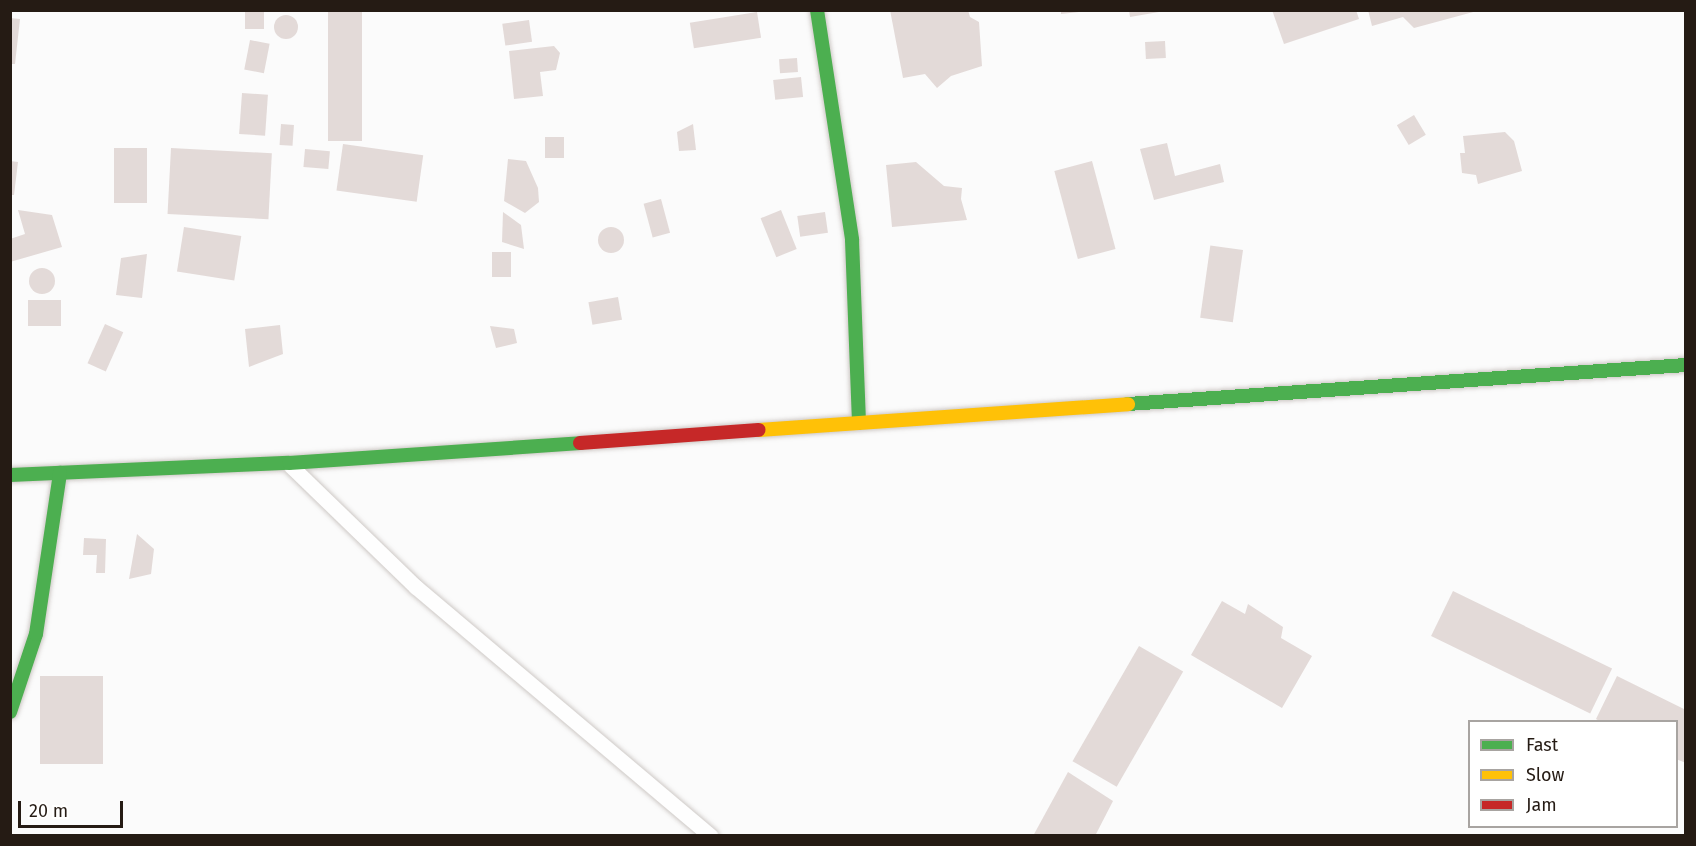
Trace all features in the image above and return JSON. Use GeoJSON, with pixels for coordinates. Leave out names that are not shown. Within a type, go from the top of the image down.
{"type":"FeatureCollection","features":[{"type":"Feature","properties":{"kind":"main road"},"geometry":{"type":"LineString","coordinates":[[817,10],[852,240],[859,423]]}},
{"type":"Feature","properties":{"kind":"main road"},"geometry":{"type":"LineString","coordinates":[[10,475],[289,464],[1686,365]]}},
{"type":"Feature","properties":{"kind":"main road"},"geometry":{"type":"LineString","coordinates":[[10,712],[36,634],[60,473]]}},
{"type":"Feature","properties":{"kind":"lane"},"geometry":{"type":"LineString","coordinates":[[289,464],[416,587],[711,836]]}},
{"type":"Feature","properties":{"kind":"building"},"geometry":{"type":"Polygon","coordinates":[[[245,10],[264,10],[264,29],[245,29],[245,10]]]}},
{"type":"Feature","properties":{"kind":"building"},"geometry":{"type":"Polygon","coordinates":[[[328,10],[362,10],[362,141],[328,141],[328,10]]]}},
{"type":"Feature","properties":{"kind":"building"},"geometry":{"type":"Polygon","coordinates":[[[890,10],[968,10],[970,17],[979,22],[982,66],[951,76],[937,88],[925,74],[903,78],[890,10]]]}},
{"type":"Feature","properties":{"kind":"building"},"geometry":{"type":"Polygon","coordinates":[[[1061,10],[1079,10],[1079,12],[1061,14],[1061,10]]]}},
{"type":"Feature","properties":{"kind":"building"},"geometry":{"type":"Polygon","coordinates":[[[1129,10],[1159,10],[1159,12],[1130,17],[1129,10]]]}},
{"type":"Feature","properties":{"kind":"building"},"geometry":{"type":"Polygon","coordinates":[[[1272,10],[1356,10],[1359,19],[1284,44],[1272,10]]]}},
{"type":"Feature","properties":{"kind":"building"},"geometry":{"type":"Polygon","coordinates":[[[1368,10],[1477,11],[1414,28],[1403,17],[1372,26],[1368,10]]]}},
{"type":"Feature","properties":{"kind":"building"},"geometry":{"type":"Polygon","coordinates":[[[757,12],[761,38],[694,48],[690,23],[757,12]]]}},
{"type":"Feature","properties":{"kind":"building"},"geometry":{"type":"Polygon","coordinates":[[[286,15],[295,18],[298,27],[295,36],[286,39],[277,36],[274,27],[277,18],[286,15]]]}},
{"type":"Feature","properties":{"kind":"building"},"geometry":{"type":"Polygon","coordinates":[[[10,18],[20,19],[15,64],[10,64],[10,18]]]}},
{"type":"Feature","properties":{"kind":"building"},"geometry":{"type":"Polygon","coordinates":[[[529,20],[532,42],[505,46],[502,24],[529,20]]]}},
{"type":"Feature","properties":{"kind":"building"},"geometry":{"type":"Polygon","coordinates":[[[250,40],[270,44],[264,73],[244,69],[250,40]]]}},
{"type":"Feature","properties":{"kind":"building"},"geometry":{"type":"Polygon","coordinates":[[[1165,41],[1166,58],[1146,59],[1145,42],[1165,41]]]}},
{"type":"Feature","properties":{"kind":"building"},"geometry":{"type":"Polygon","coordinates":[[[554,46],[560,53],[556,70],[540,72],[543,96],[514,99],[509,51],[554,46]]]}},
{"type":"Feature","properties":{"kind":"building"},"geometry":{"type":"Polygon","coordinates":[[[797,58],[798,72],[780,73],[779,59],[797,58]]]}},
{"type":"Feature","properties":{"kind":"building"},"geometry":{"type":"Polygon","coordinates":[[[801,77],[803,97],[775,100],[773,80],[801,77]]]}},
{"type":"Feature","properties":{"kind":"building"},"geometry":{"type":"Polygon","coordinates":[[[242,93],[268,95],[265,136],[239,134],[242,93]]]}},
{"type":"Feature","properties":{"kind":"building"},"geometry":{"type":"Polygon","coordinates":[[[1414,115],[1426,135],[1409,145],[1397,125],[1414,115]]]}},
{"type":"Feature","properties":{"kind":"building"},"geometry":{"type":"Polygon","coordinates":[[[281,124],[294,125],[293,146],[280,145],[281,124]]]}},
{"type":"Feature","properties":{"kind":"building"},"geometry":{"type":"Polygon","coordinates":[[[693,124],[696,150],[679,151],[677,132],[693,124]]]}},
{"type":"Feature","properties":{"kind":"building"},"geometry":{"type":"Polygon","coordinates":[[[1505,132],[1514,141],[1522,171],[1478,184],[1476,175],[1462,173],[1460,153],[1465,153],[1463,136],[1505,132]]]}},
{"type":"Feature","properties":{"kind":"building"},"geometry":{"type":"Polygon","coordinates":[[[545,137],[564,137],[564,158],[545,158],[545,137]]]}},
{"type":"Feature","properties":{"kind":"building"},"geometry":{"type":"Polygon","coordinates":[[[1167,143],[1175,176],[1220,164],[1224,182],[1154,200],[1140,149],[1167,143]]]}},
{"type":"Feature","properties":{"kind":"building"},"geometry":{"type":"Polygon","coordinates":[[[343,144],[423,155],[417,202],[336,191],[343,144]]]}},
{"type":"Feature","properties":{"kind":"building"},"geometry":{"type":"Polygon","coordinates":[[[114,148],[147,148],[147,203],[114,203],[114,148]]]}},
{"type":"Feature","properties":{"kind":"building"},"geometry":{"type":"Polygon","coordinates":[[[171,148],[272,153],[268,219],[168,214],[171,148]]]}},
{"type":"Feature","properties":{"kind":"building"},"geometry":{"type":"Polygon","coordinates":[[[305,149],[330,151],[328,169],[303,167],[305,149]]]}},
{"type":"Feature","properties":{"kind":"building"},"geometry":{"type":"Polygon","coordinates":[[[508,159],[526,161],[538,188],[539,202],[525,213],[504,201],[508,159]]]}},
{"type":"Feature","properties":{"kind":"building"},"geometry":{"type":"Polygon","coordinates":[[[10,161],[18,162],[14,195],[10,195],[10,161]]]}},
{"type":"Feature","properties":{"kind":"building"},"geometry":{"type":"Polygon","coordinates":[[[1092,161],[1116,249],[1078,259],[1054,171],[1092,161]]]}},
{"type":"Feature","properties":{"kind":"building"},"geometry":{"type":"Polygon","coordinates":[[[916,162],[944,186],[962,188],[961,199],[967,220],[892,227],[886,165],[916,162]]]}},
{"type":"Feature","properties":{"kind":"building"},"geometry":{"type":"Polygon","coordinates":[[[661,199],[670,233],[653,237],[644,204],[661,199]]]}},
{"type":"Feature","properties":{"kind":"building"},"geometry":{"type":"Polygon","coordinates":[[[18,210],[52,215],[62,247],[10,262],[10,239],[25,234],[18,210]]]}},
{"type":"Feature","properties":{"kind":"building"},"geometry":{"type":"Polygon","coordinates":[[[781,210],[797,249],[776,257],[761,218],[781,210]]]}},
{"type":"Feature","properties":{"kind":"building"},"geometry":{"type":"Polygon","coordinates":[[[503,212],[521,225],[524,249],[502,242],[503,212]]]}},
{"type":"Feature","properties":{"kind":"building"},"geometry":{"type":"Polygon","coordinates":[[[825,212],[828,233],[800,237],[797,216],[825,212]]]}},
{"type":"Feature","properties":{"kind":"building"},"geometry":{"type":"Polygon","coordinates":[[[184,227],[241,236],[234,281],[177,271],[184,227]]]}},
{"type":"Feature","properties":{"kind":"building"},"geometry":{"type":"Polygon","coordinates":[[[611,227],[621,230],[624,240],[621,250],[611,253],[601,250],[598,240],[601,230],[611,227]]]}},
{"type":"Feature","properties":{"kind":"building"},"geometry":{"type":"Polygon","coordinates":[[[1210,245],[1243,250],[1233,322],[1200,318],[1210,245]]]}},
{"type":"Feature","properties":{"kind":"building"},"geometry":{"type":"Polygon","coordinates":[[[492,252],[511,252],[511,277],[492,277],[492,252]]]}},
{"type":"Feature","properties":{"kind":"building"},"geometry":{"type":"Polygon","coordinates":[[[147,254],[142,298],[116,295],[121,258],[147,254]]]}},
{"type":"Feature","properties":{"kind":"building"},"geometry":{"type":"Polygon","coordinates":[[[42,268],[51,272],[55,281],[51,290],[42,294],[33,290],[29,281],[33,272],[42,268]]]}},
{"type":"Feature","properties":{"kind":"building"},"geometry":{"type":"Polygon","coordinates":[[[618,297],[622,320],[592,325],[588,302],[618,297]]]}},
{"type":"Feature","properties":{"kind":"building"},"geometry":{"type":"Polygon","coordinates":[[[28,300],[61,300],[61,326],[28,326],[28,300]]]}},
{"type":"Feature","properties":{"kind":"building"},"geometry":{"type":"Polygon","coordinates":[[[105,324],[123,332],[106,371],[88,363],[105,324]]]}},
{"type":"Feature","properties":{"kind":"building"},"geometry":{"type":"Polygon","coordinates":[[[280,325],[283,354],[249,367],[245,329],[280,325]]]}},
{"type":"Feature","properties":{"kind":"building"},"geometry":{"type":"Polygon","coordinates":[[[490,326],[514,329],[517,343],[496,348],[490,326]]]}},
{"type":"Feature","properties":{"kind":"building"},"geometry":{"type":"Polygon","coordinates":[[[137,534],[154,549],[151,574],[129,579],[137,534]]]}},
{"type":"Feature","properties":{"kind":"building"},"geometry":{"type":"Polygon","coordinates":[[[84,538],[106,539],[105,573],[96,573],[97,555],[83,555],[84,538]]]}},
{"type":"Feature","properties":{"kind":"building"},"geometry":{"type":"Polygon","coordinates":[[[1453,591],[1612,669],[1590,714],[1431,636],[1453,591]]]}},
{"type":"Feature","properties":{"kind":"building"},"geometry":{"type":"Polygon","coordinates":[[[1222,601],[1245,614],[1248,604],[1283,627],[1281,638],[1312,656],[1282,708],[1191,655],[1222,601]]]}},
{"type":"Feature","properties":{"kind":"building"},"geometry":{"type":"Polygon","coordinates":[[[1139,646],[1183,671],[1117,787],[1072,761],[1139,646]]]}},
{"type":"Feature","properties":{"kind":"building"},"geometry":{"type":"Polygon","coordinates":[[[40,676],[103,676],[103,764],[40,764],[40,676]]]}},
{"type":"Feature","properties":{"kind":"building"},"geometry":{"type":"Polygon","coordinates":[[[1617,676],[1686,710],[1686,763],[1678,760],[1678,720],[1596,719],[1617,676]]]}},
{"type":"Feature","properties":{"kind":"building"},"geometry":{"type":"Polygon","coordinates":[[[1068,772],[1113,801],[1095,836],[1033,836],[1068,772]]]}},
{"type":"Feature","properties":{"kind":"traffic: fast"},"geometry":{"type":"LineString","coordinates":[[817,10],[852,240],[859,423]]}},
{"type":"Feature","properties":{"kind":"traffic: fast"},"geometry":{"type":"LineString","coordinates":[[1128,404],[1686,365]]}},
{"type":"Feature","properties":{"kind":"traffic: fast"},"geometry":{"type":"LineString","coordinates":[[10,475],[289,463],[580,443]]}},
{"type":"Feature","properties":{"kind":"traffic: fast"},"geometry":{"type":"LineString","coordinates":[[10,712],[36,634],[60,473]]}},
{"type":"Feature","properties":{"kind":"traffic: slow"},"geometry":{"type":"LineString","coordinates":[[759,430],[1128,404]]}},
{"type":"Feature","properties":{"kind":"traffic: jam"},"geometry":{"type":"LineString","coordinates":[[580,443],[759,430]]}}]}
